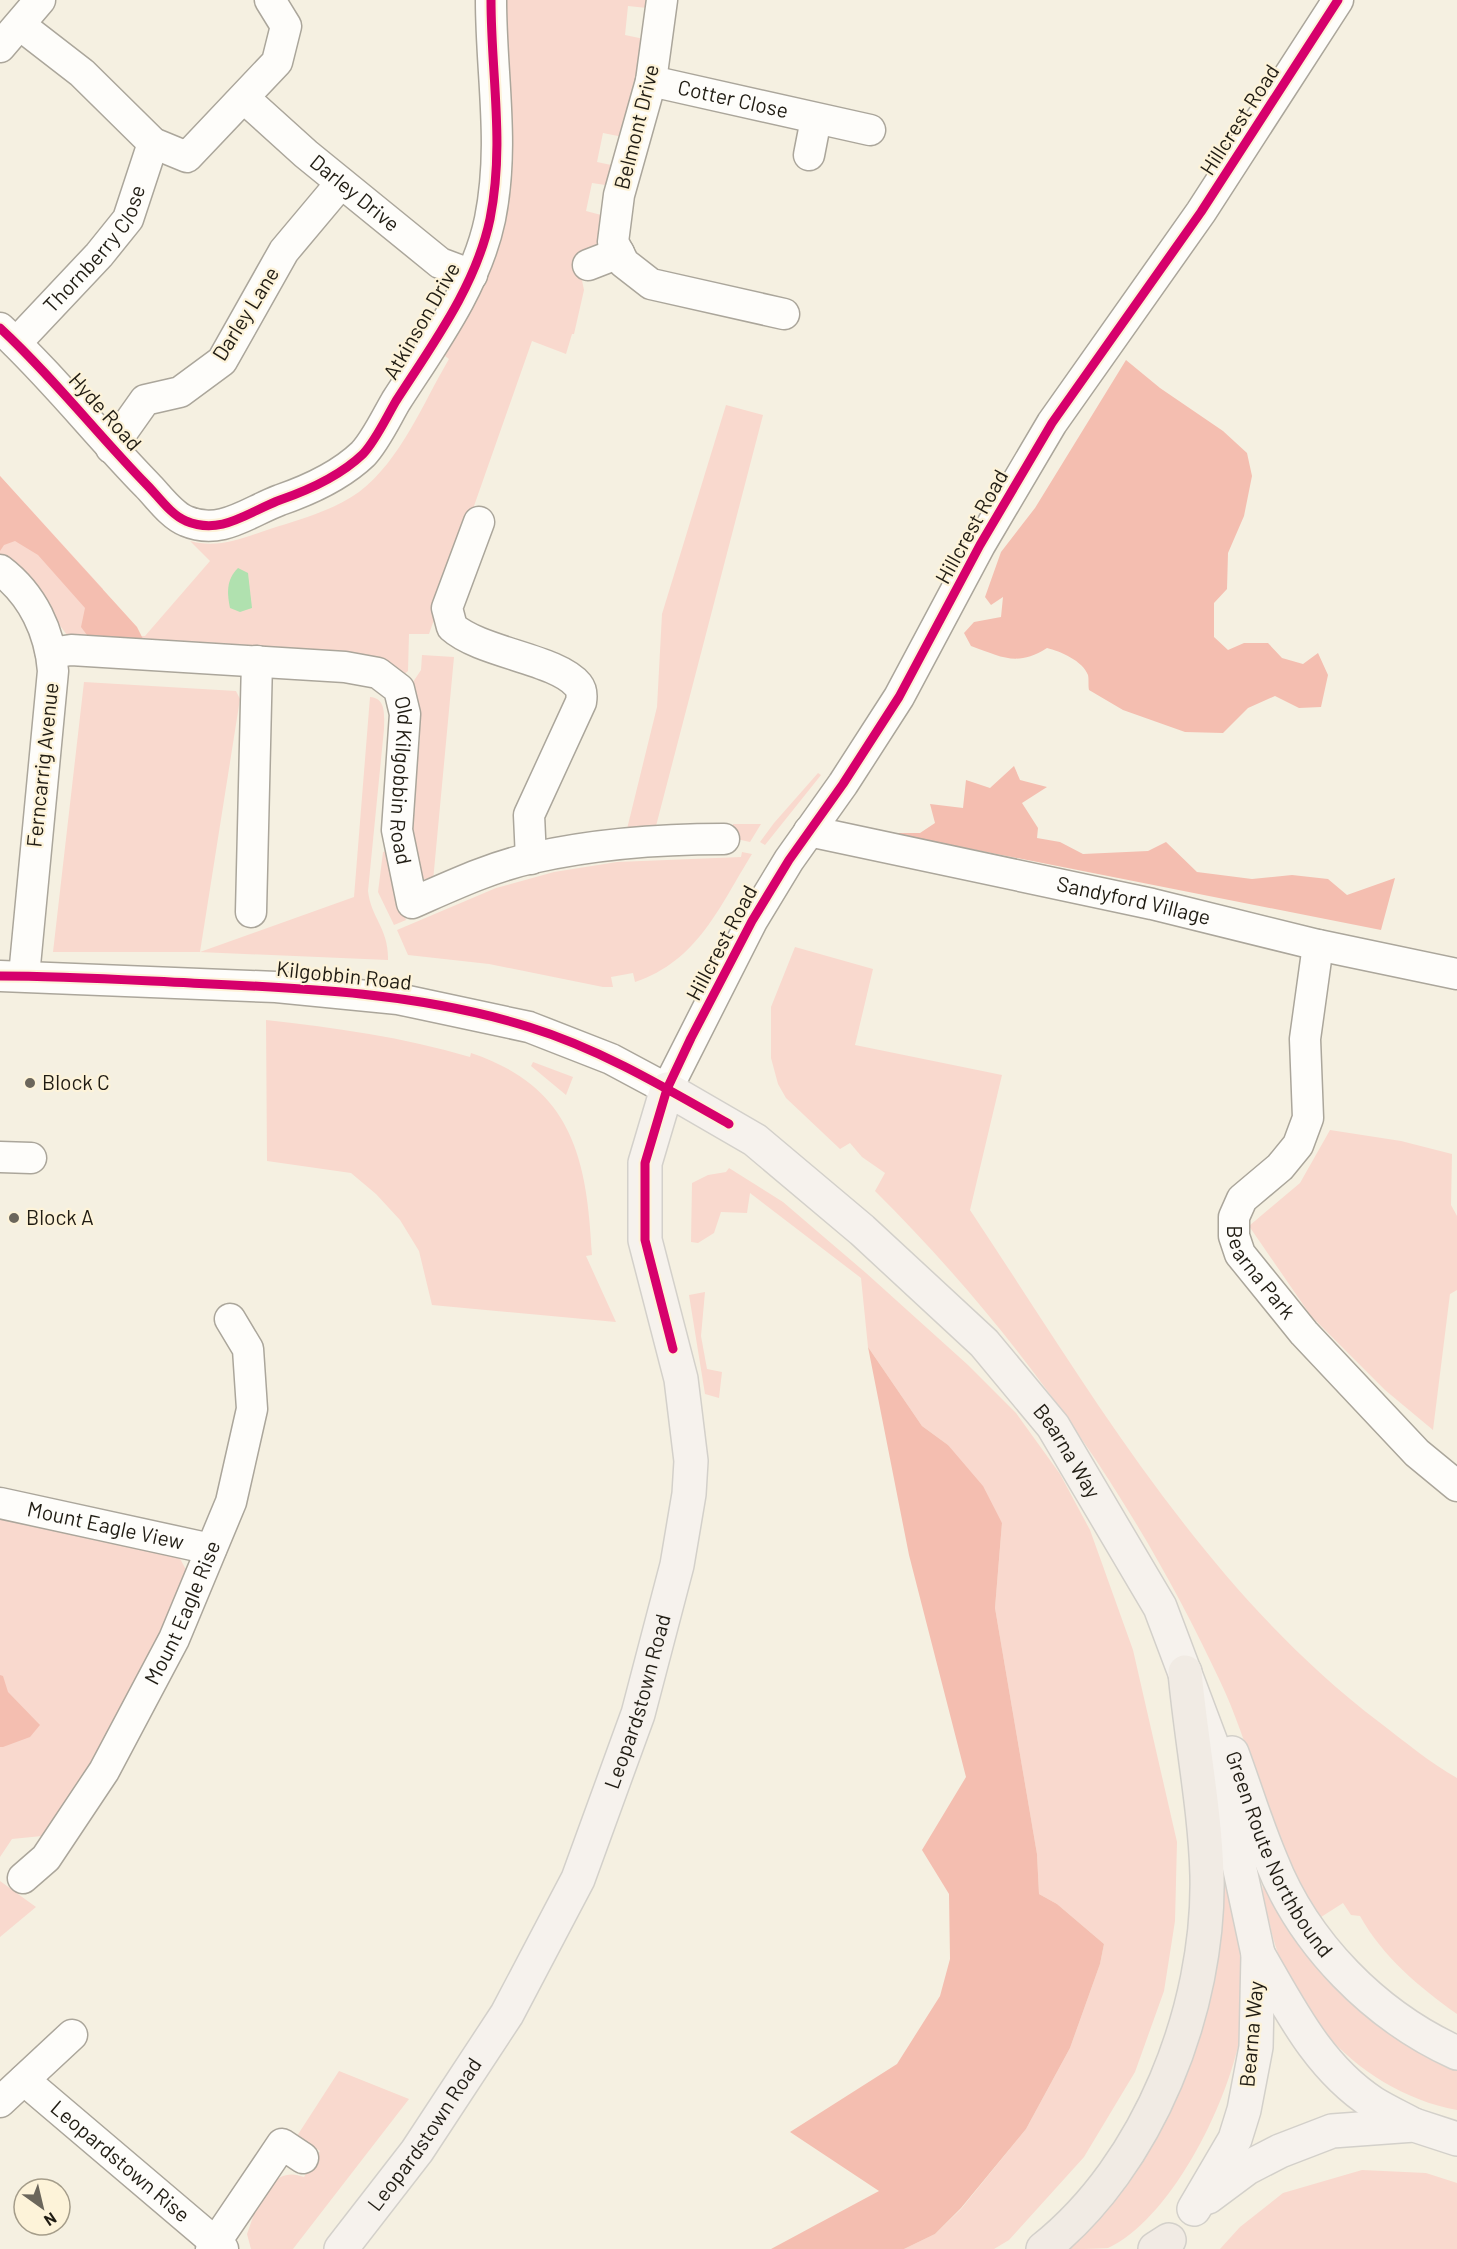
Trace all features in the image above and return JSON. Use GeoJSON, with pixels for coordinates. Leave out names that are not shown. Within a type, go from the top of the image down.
{"type":"FeatureCollection","features":[{"type":"Feature","properties":{"kind":"highway"},"geometry":{"type":"LineString","coordinates":[[1043,2249],[1064,2232],[1113,2174],[1150,2116],[1167,2081],[1196,1988],[1204,1932],[1207,1875],[1185,1672]]}},
{"type":"Feature","properties":{"kind":"main road","name":"Bearna Way"},"geometry":{"type":"LineString","coordinates":[[667,1089],[755,1140],[862,1230],[984,1342],[1053,1426],[1160,1607],[1215,1753],[1258,1954],[1256,2047],[1244,2110],[1234,2139],[1194,2209]]}},
{"type":"Feature","properties":{"kind":"main road","name":"Leopardstown Road"},"geometry":{"type":"LineString","coordinates":[[341,2249],[417,2151],[507,2014],[578,1879],[638,1714],[677,1565],[689,1494],[691,1461],[681,1379],[645,1240],[645,1163],[667,1089]]}},
{"type":"Feature","properties":{"kind":"main road","name":"Green Route Northbound"},"geometry":{"type":"LineString","coordinates":[[1160,1607],[1194,1659],[1227,1738],[1271,1862],[1309,1929],[1341,1969],[1369,1996],[1407,2025],[1457,2053]]}},
{"type":"Feature","properties":{"kind":"main road","name":"Bearna Way"},"geometry":{"type":"LineString","coordinates":[[1258,1954],[1304,2034],[1322,2057],[1372,2103],[1414,2125]]}},
{"type":"Feature","properties":{"kind":"main road"},"geometry":{"type":"LineString","coordinates":[[1163,2246],[1194,2209],[1247,2168],[1332,2131],[1414,2125],[1454,2136]]}},
{"type":"Feature","properties":{"kind":"street"},"geometry":{"type":"LineString","coordinates":[[0,47],[40,0]]}},
{"type":"Feature","properties":{"kind":"street"},"geometry":{"type":"LineString","coordinates":[[20,25],[82,73],[153,142],[187,157],[277,62],[286,26],[270,0]]}},
{"type":"Feature","properties":{"kind":"street","name":"Atkinson Drive"},"geometry":{"type":"LineString","coordinates":[[183,520],[204,526],[227,524],[317,486],[363,453],[472,275],[489,220],[497,158],[497,91],[491,44],[491,0]]}},
{"type":"Feature","properties":{"kind":"street","name":"Belmont Drive"},"geometry":{"type":"LineString","coordinates":[[621,258],[613,242],[619,195],[651,81],[662,0]]}},
{"type":"Feature","properties":{"kind":"street","name":"Hillcrest Road"},"geometry":{"type":"LineString","coordinates":[[667,1089],[752,921],[899,697],[985,536],[1052,423],[1212,196],[1338,0]]}},
{"type":"Feature","properties":{"kind":"street","name":"Cotter Close"},"geometry":{"type":"LineString","coordinates":[[651,81],[870,130]]}},
{"type":"Feature","properties":{"kind":"street","name":"Darley Drive"},"geometry":{"type":"LineString","coordinates":[[244,98],[341,183],[440,262],[472,275]]}},
{"type":"Feature","properties":{"kind":"street","name":"Cotter Close"},"geometry":{"type":"LineString","coordinates":[[809,155],[816,118]]}},
{"type":"Feature","properties":{"kind":"street","name":"Thornberry Close"},"geometry":{"type":"LineString","coordinates":[[8,335],[99,255],[128,219],[153,142]]}},
{"type":"Feature","properties":{"kind":"street","name":"Darley Lane"},"geometry":{"type":"LineString","coordinates":[[111,448],[145,400],[180,392],[222,361],[284,251],[341,183]]}},
{"type":"Feature","properties":{"kind":"street"},"geometry":{"type":"LineString","coordinates":[[588,265],[621,258],[651,284],[784,314]]}},
{"type":"Feature","properties":{"kind":"street","name":"Hyde Road"},"geometry":{"type":"LineString","coordinates":[[8,335],[84,415],[111,448],[183,520]]}},
{"type":"Feature","properties":{"kind":"street"},"geometry":{"type":"LineString","coordinates":[[479,522],[447,608],[452,627],[471,639],[560,672],[577,684],[582,691],[582,702],[529,815],[531,858]]}},
{"type":"Feature","properties":{"kind":"street","name":"Ferncarrig Avenue"},"geometry":{"type":"LineString","coordinates":[[0,570],[22,593],[38,615],[49,637],[53,671],[12,976]]}},
{"type":"Feature","properties":{"kind":"street","name":"Old Kilgobbin Road"},"geometry":{"type":"LineString","coordinates":[[51,653],[71,650],[257,661],[345,667],[378,673],[399,689],[405,714],[397,830],[403,869],[412,903],[474,876],[531,858],[597,848],[724,839]]}},
{"type":"Feature","properties":{"kind":"street"},"geometry":{"type":"LineString","coordinates":[[251,912],[257,661]]}},
{"type":"Feature","properties":{"kind":"street","name":"Sandyford Village"},"geometry":{"type":"LineString","coordinates":[[809,831],[1175,909],[1318,945],[1457,974]]}},
{"type":"Feature","properties":{"kind":"street","name":"Bearna Park"},"geometry":{"type":"LineString","coordinates":[[1318,945],[1305,1039],[1308,1118],[1298,1145],[1280,1167],[1242,1199],[1234,1217],[1234,1236],[1240,1254],[1304,1334],[1417,1453],[1457,1486]]}},
{"type":"Feature","properties":{"kind":"street","name":"Kilgobbin Road"},"geometry":{"type":"LineString","coordinates":[[12,976],[276,987],[398,999],[529,1027],[611,1059],[667,1089]]}},
{"type":"Feature","properties":{"kind":"street"},"geometry":{"type":"LineString","coordinates":[[0,1157],[31,1158]]}},
{"type":"Feature","properties":{"kind":"street","name":"Mount Eagle Rise"},"geometry":{"type":"LineString","coordinates":[[23,1878],[46,1858],[104,1771],[174,1639],[231,1502],[252,1409],[248,1349],[230,1319]]}},
{"type":"Feature","properties":{"kind":"street","name":"Mount Eagle View"},"geometry":{"type":"LineString","coordinates":[[0,1503],[211,1549]]}},
{"type":"Feature","properties":{"kind":"street"},"geometry":{"type":"LineString","coordinates":[[0,2102],[72,2035]]}},
{"type":"Feature","properties":{"kind":"street","name":"Leopardstown Rise"},"geometry":{"type":"LineString","coordinates":[[24,2080],[217,2247],[282,2144],[303,2158]]}},
{"type":"Feature","properties":{"kind":"shaded area"},"geometry":{"type":"Polygon","coordinates":[[[500,0],[648,0],[647,8],[628,6],[625,35],[644,39],[639,70],[623,137],[603,133],[597,162],[616,166],[612,186],[592,183],[586,211],[605,216],[599,250],[578,261],[584,290],[574,334],[572,334],[566,354],[532,341],[429,634],[409,634],[408,671],[402,676],[67,635],[11,560],[0,554],[0,476],[103,589],[93,636],[145,636],[210,561],[190,541],[211,544],[230,541],[327,509],[359,492],[374,479],[399,447],[449,359],[445,356],[472,307],[500,0]]]}},
{"type":"Feature","properties":{"kind":"shaded area"},"geometry":{"type":"Polygon","coordinates":[[[1126,360],[1160,388],[1223,431],[1247,453],[1252,476],[1244,516],[1228,553],[1227,589],[1214,603],[1214,637],[1228,650],[1244,643],[1268,643],[1282,658],[1303,664],[1318,653],[1328,675],[1321,707],[1299,708],[1275,696],[1248,708],[1223,733],[1185,732],[1123,710],[1089,690],[1088,675],[1081,665],[1058,652],[1047,648],[1018,659],[992,654],[971,646],[964,633],[974,622],[1001,617],[1003,597],[991,605],[985,597],[1001,552],[1035,508],[1126,360]]]}},
{"type":"Feature","properties":{"kind":"shaded area"},"geometry":{"type":"Polygon","coordinates":[[[726,405],[763,415],[656,826],[627,829],[657,707],[662,614],[726,405]]]}},
{"type":"Feature","properties":{"kind":"shaded area"},"geometry":{"type":"Polygon","coordinates":[[[0,476],[137,627],[146,645],[93,643],[81,627],[85,608],[38,555],[15,541],[4,545],[0,551],[0,476]]]}},
{"type":"Feature","properties":{"kind":"shaded area"},"geometry":{"type":"Polygon","coordinates":[[[238,568],[248,573],[252,608],[240,612],[230,608],[228,592],[231,577],[238,568]]]}},
{"type":"Feature","properties":{"kind":"shaded area"},"geometry":{"type":"Polygon","coordinates":[[[422,655],[454,657],[433,881],[428,882],[420,876],[411,825],[420,736],[417,701],[411,685],[421,670],[422,655]]]}},
{"type":"Feature","properties":{"kind":"shaded area"},"geometry":{"type":"Polygon","coordinates":[[[84,682],[236,691],[240,699],[200,952],[354,897],[370,697],[379,701],[384,714],[384,729],[368,891],[386,940],[388,960],[199,952],[53,952],[84,682]]]}},
{"type":"Feature","properties":{"kind":"shaded area"},"geometry":{"type":"Polygon","coordinates":[[[1014,766],[1020,780],[1047,787],[1022,803],[1038,828],[1037,838],[1060,842],[1083,854],[1148,851],[1166,842],[1197,872],[1252,879],[1292,875],[1328,879],[1347,895],[1395,878],[1381,930],[891,833],[920,833],[935,823],[930,804],[963,808],[966,780],[990,788],[1014,766]]]}},
{"type":"Feature","properties":{"kind":"shaded area"},"geometry":{"type":"Polygon","coordinates":[[[818,773],[821,775],[765,845],[760,842],[774,823],[818,773]]]}},
{"type":"Feature","properties":{"kind":"shaded area"},"geometry":{"type":"Polygon","coordinates":[[[733,824],[761,824],[750,842],[732,838],[733,824]]]}},
{"type":"Feature","properties":{"kind":"shaded area"},"geometry":{"type":"Polygon","coordinates":[[[387,851],[406,920],[394,925],[378,892],[383,852],[387,851]]]}},
{"type":"Feature","properties":{"kind":"shaded area"},"geometry":{"type":"Polygon","coordinates":[[[742,852],[752,854],[717,912],[691,946],[657,973],[635,982],[633,973],[611,977],[613,987],[603,987],[489,964],[408,955],[397,930],[496,888],[554,872],[617,862],[741,857],[742,852]]]}},
{"type":"Feature","properties":{"kind":"shaded area"},"geometry":{"type":"Polygon","coordinates":[[[795,947],[873,969],[855,1045],[1002,1075],[970,1210],[1106,1417],[1204,1549],[1258,1611],[1316,1669],[1379,1722],[1437,1766],[1457,1778],[1457,2014],[1403,1970],[1380,1945],[1360,1916],[1351,1915],[1343,1903],[1318,1919],[1297,1884],[1281,1848],[1220,1681],[1187,1614],[1111,1483],[1025,1360],[927,1245],[875,1191],[885,1173],[862,1157],[850,1143],[840,1149],[786,1098],[778,1084],[771,1058],[771,1007],[795,947]]]}},
{"type":"Feature","properties":{"kind":"shaded area"},"geometry":{"type":"Polygon","coordinates":[[[266,1020],[369,1034],[470,1057],[471,1053],[505,1068],[532,1085],[553,1107],[568,1131],[578,1158],[590,1220],[592,1255],[586,1256],[616,1322],[432,1305],[419,1251],[400,1220],[376,1194],[351,1173],[267,1161],[266,1020]]]}},
{"type":"Feature","properties":{"kind":"shaded area"},"geometry":{"type":"Polygon","coordinates":[[[533,1062],[573,1077],[566,1095],[531,1066],[533,1062]]]}},
{"type":"Feature","properties":{"kind":"shaded area"},"geometry":{"type":"Polygon","coordinates":[[[1330,1130],[1401,1141],[1452,1154],[1451,1205],[1457,1216],[1457,1290],[1450,1294],[1433,1430],[1385,1390],[1311,1316],[1249,1226],[1300,1183],[1330,1130]]]}},
{"type":"Feature","properties":{"kind":"shaded area"},"geometry":{"type":"Polygon","coordinates":[[[729,1168],[783,1202],[968,1365],[1016,1413],[1060,1474],[1090,1530],[1133,1650],[1177,1842],[1175,1921],[1164,1991],[1135,2072],[1084,2157],[1009,2240],[994,2249],[904,2249],[935,2234],[961,2209],[1026,2129],[1070,2048],[1100,1964],[1104,1944],[1057,1904],[1039,1894],[1037,1854],[995,1608],[1002,1523],[948,1445],[922,1426],[868,1347],[861,1278],[750,1193],[747,1213],[721,1212],[714,1233],[698,1243],[691,1242],[692,1183],[708,1175],[726,1172],[729,1168]]]}},
{"type":"Feature","properties":{"kind":"shaded area"},"geometry":{"type":"Polygon","coordinates":[[[705,1292],[701,1336],[707,1369],[722,1372],[719,1398],[705,1394],[689,1295],[705,1292]]]}},
{"type":"Feature","properties":{"kind":"shaded area"},"geometry":{"type":"Polygon","coordinates":[[[868,1347],[922,1426],[948,1445],[983,1486],[1002,1523],[995,1608],[1037,1854],[1039,1894],[1057,1904],[1104,1944],[1100,1964],[1070,2048],[1026,2129],[961,2208],[935,2234],[904,2249],[771,2249],[879,2191],[790,2132],[897,2064],[940,1996],[950,1959],[949,1894],[922,1850],[966,1777],[909,1555],[868,1347]]]}},
{"type":"Feature","properties":{"kind":"shaded area"},"geometry":{"type":"Polygon","coordinates":[[[0,1516],[98,1541],[178,1555],[190,1577],[103,1743],[64,1806],[42,1836],[12,1839],[0,1857],[0,1516]]]}},
{"type":"Feature","properties":{"kind":"shaded area"},"geometry":{"type":"Polygon","coordinates":[[[0,1675],[3,1676],[8,1692],[40,1725],[30,1737],[3,1747],[0,1747],[0,1675]]]}},
{"type":"Feature","properties":{"kind":"shaded area"},"geometry":{"type":"Polygon","coordinates":[[[1221,1868],[1240,1948],[1245,1997],[1242,2028],[1220,2101],[1203,2139],[1182,2174],[1159,2206],[1134,2231],[1108,2248],[1058,2249],[1160,2125],[1221,1868]]]}},
{"type":"Feature","properties":{"kind":"shaded area"},"geometry":{"type":"Polygon","coordinates":[[[1266,1872],[1295,1928],[1457,2061],[1457,2110],[1423,2101],[1392,2087],[1362,2068],[1336,2045],[1313,2019],[1294,1989],[1280,1958],[1264,1898],[1263,1885],[1266,1872]]]}},
{"type":"Feature","properties":{"kind":"shaded area"},"geometry":{"type":"Polygon","coordinates":[[[0,1881],[36,1907],[0,1937],[0,1881]]]}},
{"type":"Feature","properties":{"kind":"shaded area"},"geometry":{"type":"Polygon","coordinates":[[[339,2071],[409,2099],[293,2249],[251,2249],[247,2234],[254,2214],[250,2211],[272,2183],[279,2178],[286,2175],[304,2177],[320,2151],[297,2136],[339,2071]]]}},
{"type":"Feature","properties":{"kind":"shaded area"},"geometry":{"type":"Polygon","coordinates":[[[1362,2170],[1426,2173],[1457,2183],[1457,2249],[1220,2249],[1240,2227],[1283,2193],[1362,2170]]]}},
{"type":"Feature","properties":{"kind":"cycle path"},"geometry":{"type":"LineString","coordinates":[[0,328],[38,366],[165,505],[186,521],[211,526],[234,521],[334,476],[363,454],[381,429],[464,291],[483,244],[494,191],[497,137],[491,0]]}},
{"type":"Feature","properties":{"kind":"cycle path"},"geometry":{"type":"LineString","coordinates":[[673,1349],[645,1240],[645,1163],[667,1089],[691,1038],[752,921],[789,860],[843,784],[899,697],[980,545],[1052,423],[1201,212],[1338,0]]}},
{"type":"Feature","properties":{"kind":"cycle path"},"geometry":{"type":"LineString","coordinates":[[0,976],[96,978],[276,987],[362,994],[446,1006],[529,1027],[581,1046],[631,1070],[729,1124]]}},
{"type":"Feature","properties":{"kind":"place","name":"Block C"},"geometry":{"type":"Point","coordinates":[30,1083]}},
{"type":"Feature","properties":{"kind":"place","name":"Block A"},"geometry":{"type":"Point","coordinates":[14,1218]}}]}
